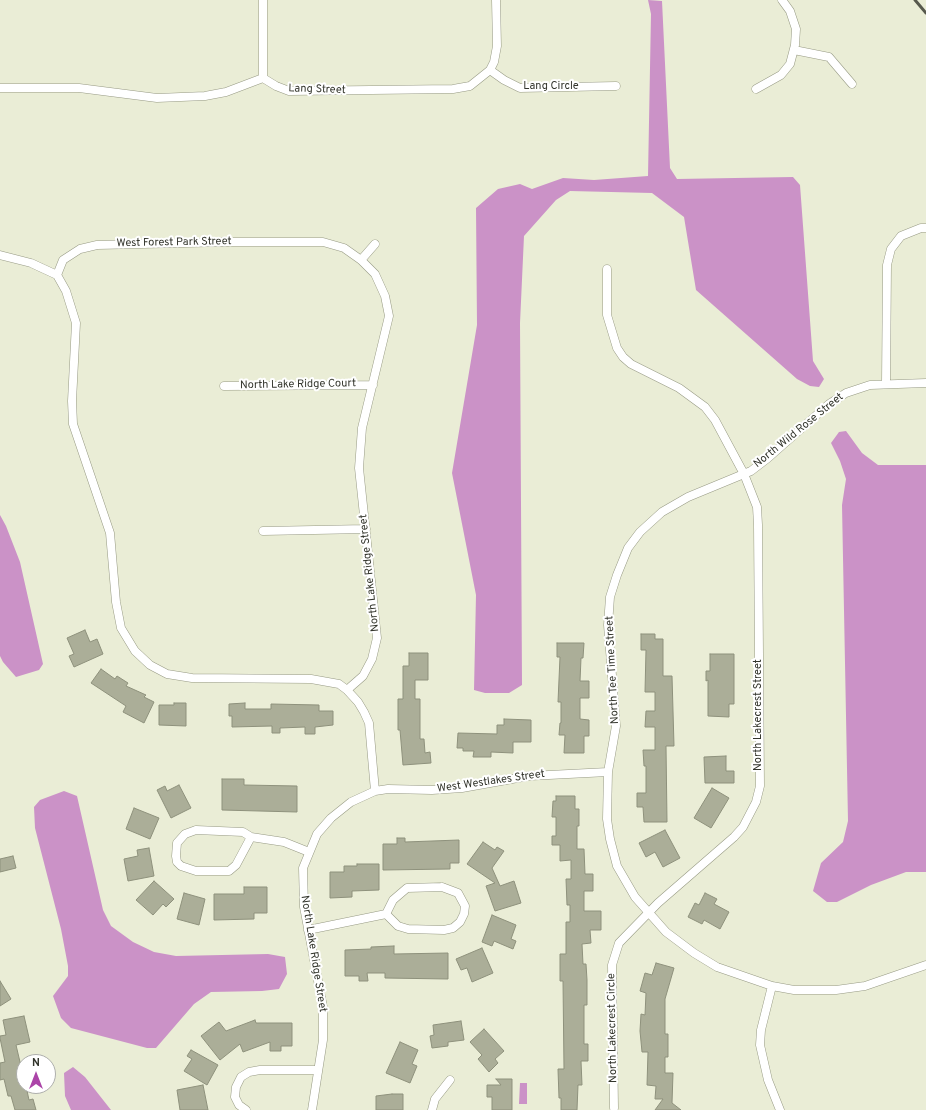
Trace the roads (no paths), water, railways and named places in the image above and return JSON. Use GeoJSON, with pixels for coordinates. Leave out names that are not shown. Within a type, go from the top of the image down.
{"type":"FeatureCollection","features":[{"type":"Feature","properties":{"kind":"street"},"geometry":{"type":"LineString","coordinates":[[0,88],[79,88],[157,98],[205,96],[226,92],[263,78],[262,0]]}},
{"type":"Feature","properties":{"kind":"street"},"geometry":{"type":"LineString","coordinates":[[490,70],[494,62],[497,46],[496,0]]}},
{"type":"Feature","properties":{"kind":"street"},"geometry":{"type":"LineString","coordinates":[[756,89],[780,75],[790,64],[794,50],[796,29],[790,10],[782,0]]}},
{"type":"Feature","properties":{"kind":"street"},"geometry":{"type":"LineString","coordinates":[[794,50],[829,57],[852,84]]}},
{"type":"Feature","properties":{"kind":"street","name":"Lang Street"},"geometry":{"type":"LineString","coordinates":[[263,78],[276,86],[289,91],[454,89],[470,86],[490,70]]}},
{"type":"Feature","properties":{"kind":"street","name":"Lang Circle"},"geometry":{"type":"LineString","coordinates":[[490,70],[504,80],[520,88],[616,86]]}},
{"type":"Feature","properties":{"kind":"street"},"geometry":{"type":"LineString","coordinates":[[886,384],[886,265],[891,249],[901,236],[921,228],[926,228]]}},
{"type":"Feature","properties":{"kind":"street","name":"West Forest Park Street"},"geometry":{"type":"LineString","coordinates":[[57,275],[63,260],[80,249],[97,245],[323,242],[344,248],[361,260]]}},
{"type":"Feature","properties":{"kind":"street"},"geometry":{"type":"LineString","coordinates":[[361,260],[374,244]]}},
{"type":"Feature","properties":{"kind":"street"},"geometry":{"type":"LineString","coordinates":[[0,255],[31,263],[57,275],[66,291],[76,323],[72,401],[73,424],[110,533],[115,595],[121,628],[135,651],[150,665],[167,674],[192,678],[311,679],[338,684],[348,690],[364,712],[369,723],[375,791]]}},
{"type":"Feature","properties":{"kind":"street","name":"North Lake Ridge Street"},"geometry":{"type":"LineString","coordinates":[[348,690],[363,676],[372,659],[378,638],[359,468],[362,428],[389,316],[385,296],[375,274],[361,260]]}},
{"type":"Feature","properties":{"kind":"street"},"geometry":{"type":"LineString","coordinates":[[607,269],[607,315],[611,333],[623,357],[631,364],[679,388],[705,407],[715,420],[744,474]]}},
{"type":"Feature","properties":{"kind":"street","name":"North Wild Rose Street"},"geometry":{"type":"LineString","coordinates":[[744,474],[768,458],[829,404],[846,393],[870,385],[926,383]]}},
{"type":"Feature","properties":{"kind":"street","name":"North Lake Ridge Court"},"geometry":{"type":"LineString","coordinates":[[224,386],[373,385]]}},
{"type":"Feature","properties":{"kind":"street","name":"North Tee Time Street"},"geometry":{"type":"LineString","coordinates":[[744,474],[688,497],[662,512],[640,532],[628,548],[617,575],[610,597],[608,624],[616,726],[608,772],[607,819],[615,859],[626,884],[649,914],[666,932],[717,967],[747,979],[794,990],[836,990],[865,986],[926,965]]}},
{"type":"Feature","properties":{"kind":"street","name":"North Lakecrest Street"},"geometry":{"type":"LineString","coordinates":[[649,914],[658,903],[743,827],[760,786],[758,525],[757,507],[744,474]]}},
{"type":"Feature","properties":{"kind":"street"},"geometry":{"type":"LineString","coordinates":[[264,531],[366,529]]}},
{"type":"Feature","properties":{"kind":"street","name":"West Westlakes Street"},"geometry":{"type":"LineString","coordinates":[[375,791],[388,789],[432,790],[462,788],[529,776],[608,772]]}},
{"type":"Feature","properties":{"kind":"street","name":"North Lake Ridge Street"},"geometry":{"type":"LineString","coordinates":[[312,1110],[323,1040],[323,1007],[308,930],[302,887],[303,868],[317,834],[331,818],[351,802],[375,791]]}},
{"type":"Feature","properties":{"kind":"street"},"geometry":{"type":"LineString","coordinates":[[251,837],[240,859],[229,871],[196,871],[186,869],[177,862],[176,843],[185,834],[196,830],[227,830],[243,832],[251,837],[284,842],[309,852]]}},
{"type":"Feature","properties":{"kind":"street"},"geometry":{"type":"LineString","coordinates":[[308,930],[386,914],[396,897],[407,888],[413,887],[449,889],[458,893],[465,906],[464,914],[460,922],[453,928],[444,930],[408,929],[398,926],[386,914]]}},
{"type":"Feature","properties":{"kind":"street","name":"North Lakecrest Circle"},"geometry":{"type":"LineString","coordinates":[[614,1108],[612,965],[619,943],[649,914]]}},
{"type":"Feature","properties":{"kind":"street"},"geometry":{"type":"LineString","coordinates":[[772,986],[761,1030],[760,1045],[768,1080],[780,1110]]}},
{"type":"Feature","properties":{"kind":"street"},"geometry":{"type":"LineString","coordinates":[[246,1110],[239,1105],[235,1097],[236,1087],[241,1077],[249,1072],[318,1070]]}},
{"type":"Feature","properties":{"kind":"street"},"geometry":{"type":"LineString","coordinates":[[432,1110],[435,1099],[450,1080]]}},
{"type":"Feature","properties":{"kind":"railway"},"geometry":{"type":"LineString","coordinates":[[915,0],[926,13]]}}]}
